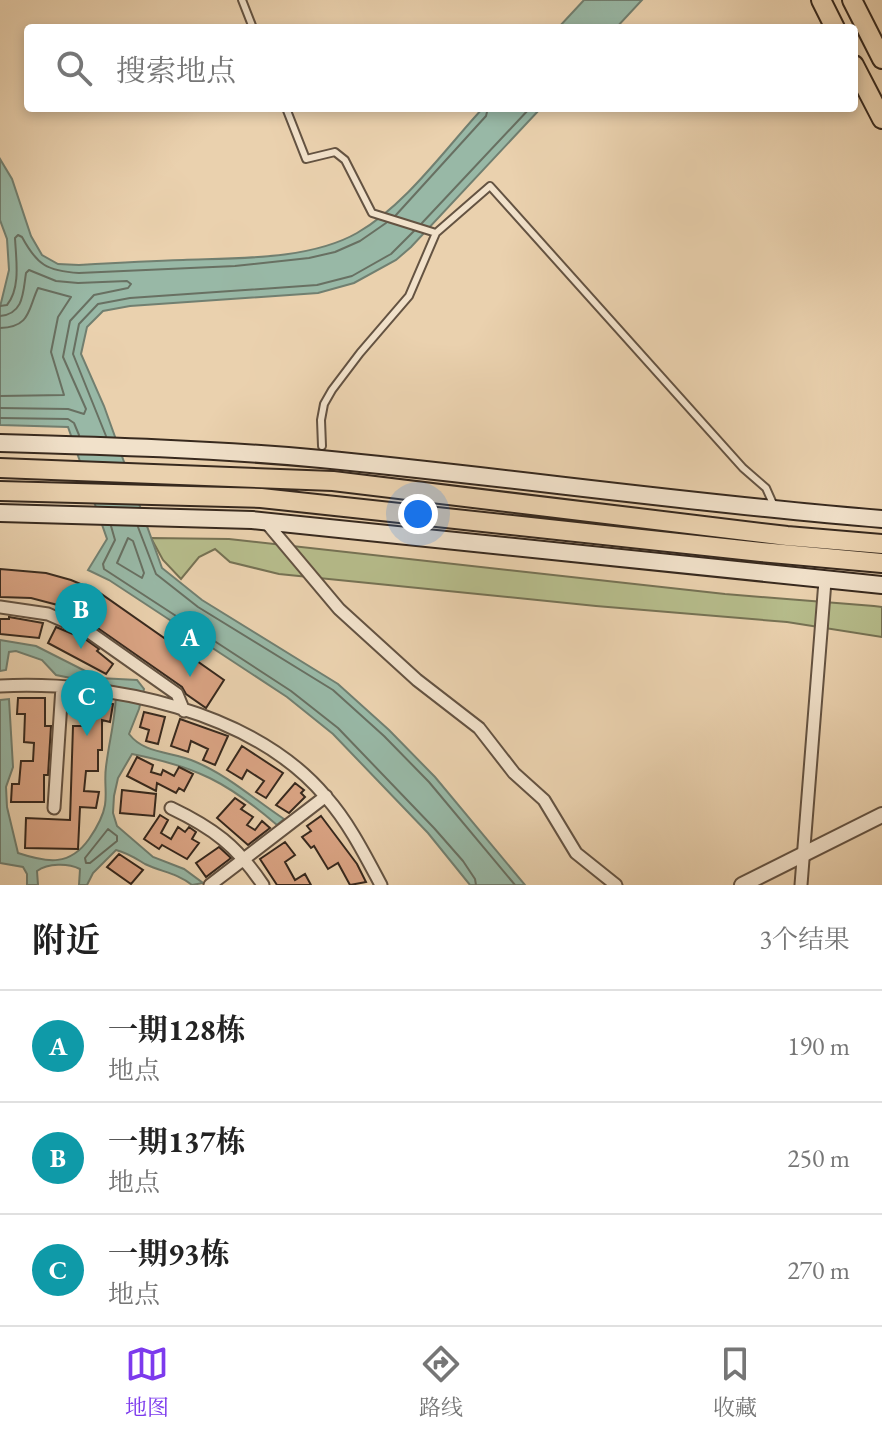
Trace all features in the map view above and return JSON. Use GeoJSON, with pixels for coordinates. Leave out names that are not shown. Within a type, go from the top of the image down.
{"type":"FeatureCollection","features":[{"type":"Feature","properties":{"kind":"highway"},"geometry":{"type":"LineString","coordinates":[[821,0],[833,24]]}},
{"type":"Feature","properties":{"kind":"highway"},"geometry":{"type":"LineString","coordinates":[[852,0],[882,59]]}},
{"type":"Feature","properties":{"kind":"highway"},"geometry":{"type":"LineString","coordinates":[[858,73],[882,119]]}},
{"type":"Feature","properties":{"kind":"highway"},"geometry":{"type":"LineString","coordinates":[[0,461],[39,468]]}},
{"type":"Feature","properties":{"kind":"highway"},"geometry":{"type":"LineString","coordinates":[[0,468],[333,481],[787,536],[882,544]]}},
{"type":"Feature","properties":{"kind":"highway"},"geometry":{"type":"LineString","coordinates":[[0,494],[137,493],[327,503],[882,563]]}},
{"type":"Feature","properties":{"kind":"main road"},"geometry":{"type":"LineString","coordinates":[[0,443],[121,446],[322,459],[775,510],[882,519]]}},
{"type":"Feature","properties":{"kind":"main road"},"geometry":{"type":"LineString","coordinates":[[0,513],[265,521],[880,587]]}},
{"type":"Feature","properties":{"kind":"street"},"geometry":{"type":"LineString","coordinates":[[265,521],[339,609],[417,680],[479,728],[514,773],[544,800],[576,853],[616,885]]}},
{"type":"Feature","properties":{"kind":"street"},"geometry":{"type":"LineString","coordinates":[[801,885],[825,581]]}},
{"type":"Feature","properties":{"kind":"street"},"geometry":{"type":"LineString","coordinates":[[0,607],[48,614],[89,632],[177,694],[184,711]]}},
{"type":"Feature","properties":{"kind":"street"},"geometry":{"type":"LineString","coordinates":[[0,686],[62,687],[115,693],[233,727],[263,743],[295,766],[326,796],[348,827],[381,885]]}},
{"type":"Feature","properties":{"kind":"street"},"geometry":{"type":"LineString","coordinates":[[54,808],[62,687]]}},
{"type":"Feature","properties":{"kind":"street"},"geometry":{"type":"LineString","coordinates":[[210,885],[326,796]]}},
{"type":"Feature","properties":{"kind":"street"},"geometry":{"type":"LineString","coordinates":[[171,808],[196,820],[236,848],[263,885]]}},
{"type":"Feature","properties":{"kind":"street"},"geometry":{"type":"LineString","coordinates":[[742,885],[882,815]]}},
{"type":"Feature","properties":{"kind":"lane"},"geometry":{"type":"LineString","coordinates":[[242,0],[251,24]]}},
{"type":"Feature","properties":{"kind":"lane"},"geometry":{"type":"LineString","coordinates":[[288,112],[306,159],[335,152],[345,160],[372,213],[432,231]]}},
{"type":"Feature","properties":{"kind":"lane"},"geometry":{"type":"LineString","coordinates":[[322,446],[324,404],[360,353],[409,296],[432,231],[490,186],[743,468],[766,488],[775,510]]}},
{"type":"Feature","properties":{"kind":"green space"},"geometry":{"type":"Polygon","coordinates":[[[151,538],[229,539],[725,594],[882,607],[882,637],[787,622],[279,574],[230,562],[215,549],[199,557],[181,579],[163,560],[151,538]]]}},
{"type":"Feature","properties":{"kind":"water"},"geometry":{"type":"Polygon","coordinates":[[[584,0],[642,0],[620,24],[562,24],[584,0]]]}},
{"type":"Feature","properties":{"kind":"water"},"geometry":{"type":"Polygon","coordinates":[[[479,112],[537,112],[411,247],[396,260],[354,283],[318,293],[130,306],[103,311],[87,327],[81,354],[104,406],[162,568],[202,600],[338,684],[435,777],[525,885],[470,885],[428,833],[333,734],[287,697],[109,580],[88,570],[107,539],[68,427],[0,425],[0,307],[9,270],[7,239],[0,220],[0,159],[12,179],[31,236],[42,255],[58,264],[79,265],[249,258],[317,248],[338,242],[375,221],[424,175],[479,112]]]}},
{"type":"Feature","properties":{"kind":"water"},"geometry":{"type":"Polygon","coordinates":[[[0,640],[36,646],[99,678],[137,680],[144,689],[129,734],[136,741],[208,768],[284,819],[277,825],[210,778],[132,754],[118,778],[114,796],[113,813],[117,826],[153,857],[184,869],[203,883],[192,885],[116,850],[93,873],[87,885],[79,885],[80,869],[58,865],[37,871],[38,885],[27,885],[23,867],[0,863],[0,700],[9,699],[13,767],[6,787],[7,807],[18,853],[58,860],[82,848],[103,814],[116,687],[56,675],[42,660],[16,651],[9,652],[6,670],[0,671],[0,640]]]}},
{"type":"Feature","properties":{"kind":"building"},"geometry":{"type":"Polygon","coordinates":[[[0,569],[46,573],[97,591],[224,680],[206,708],[93,622],[69,608],[31,598],[0,597],[0,569]]]}},
{"type":"Feature","properties":{"kind":"building"},"geometry":{"type":"Polygon","coordinates":[[[9,617],[43,623],[39,638],[0,634],[0,619],[9,617]]]}},
{"type":"Feature","properties":{"kind":"building"},"geometry":{"type":"Polygon","coordinates":[[[56,627],[85,639],[99,649],[97,651],[113,664],[106,674],[48,643],[56,627]]]}},
{"type":"Feature","properties":{"kind":"building"},"geometry":{"type":"Polygon","coordinates":[[[18,698],[45,698],[45,726],[51,726],[48,775],[44,775],[44,802],[11,802],[12,784],[19,784],[21,761],[33,761],[34,743],[24,742],[25,714],[17,714],[18,698]]]}},
{"type":"Feature","properties":{"kind":"building"},"geometry":{"type":"Polygon","coordinates":[[[85,700],[113,704],[110,722],[102,720],[98,771],[86,771],[84,791],[99,792],[96,808],[80,807],[78,849],[25,848],[26,818],[70,820],[73,726],[82,726],[85,700]]]}},
{"type":"Feature","properties":{"kind":"building"},"geometry":{"type":"Polygon","coordinates":[[[144,712],[165,717],[158,744],[146,741],[149,730],[140,727],[144,712]]]}},
{"type":"Feature","properties":{"kind":"building"},"geometry":{"type":"Polygon","coordinates":[[[180,719],[228,736],[215,765],[203,760],[208,749],[191,741],[188,752],[171,746],[180,719]]]}},
{"type":"Feature","properties":{"kind":"building"},"geometry":{"type":"Polygon","coordinates":[[[242,746],[283,773],[266,798],[256,792],[264,781],[247,770],[242,779],[227,770],[242,746]]]}},
{"type":"Feature","properties":{"kind":"building"},"geometry":{"type":"Polygon","coordinates":[[[137,757],[153,765],[151,772],[161,775],[163,770],[174,776],[179,767],[193,774],[184,791],[179,788],[176,793],[157,783],[156,791],[127,776],[137,757]]]}},
{"type":"Feature","properties":{"kind":"building"},"geometry":{"type":"Polygon","coordinates":[[[295,783],[304,790],[301,793],[305,797],[289,813],[276,805],[295,783]]]}},
{"type":"Feature","properties":{"kind":"building"},"geometry":{"type":"Polygon","coordinates":[[[122,790],[156,794],[154,816],[120,813],[122,790]]]}},
{"type":"Feature","properties":{"kind":"building"},"geometry":{"type":"Polygon","coordinates":[[[235,798],[245,805],[241,809],[253,817],[247,825],[255,830],[262,821],[270,828],[248,845],[217,818],[235,798]]]}},
{"type":"Feature","properties":{"kind":"building"},"geometry":{"type":"Polygon","coordinates":[[[160,815],[168,820],[161,833],[171,839],[178,827],[185,832],[189,827],[196,832],[192,839],[199,843],[187,859],[162,845],[159,849],[144,839],[160,815]]]}},
{"type":"Feature","properties":{"kind":"building"},"geometry":{"type":"Polygon","coordinates":[[[321,816],[357,864],[366,882],[350,885],[338,863],[328,869],[314,846],[311,848],[302,837],[311,831],[307,826],[321,816]]]}},
{"type":"Feature","properties":{"kind":"building"},"geometry":{"type":"Polygon","coordinates":[[[285,842],[295,855],[285,862],[295,880],[305,874],[311,885],[277,885],[260,859],[285,842]]]}},
{"type":"Feature","properties":{"kind":"building"},"geometry":{"type":"Polygon","coordinates":[[[219,847],[231,858],[206,877],[196,863],[219,847]]]}},
{"type":"Feature","properties":{"kind":"building"},"geometry":{"type":"Polygon","coordinates":[[[119,854],[143,870],[131,884],[107,867],[119,854]]]}},
{"type":"Feature","properties":{"kind":"place","name":"一期137栋"},"geometry":{"type":"Point","coordinates":[81,649]}},
{"type":"Feature","properties":{"kind":"place","name":"一期128栋"},"geometry":{"type":"Point","coordinates":[190,677]}},
{"type":"Feature","properties":{"kind":"place","name":"一期93栋"},"geometry":{"type":"Point","coordinates":[87,736]}}]}
